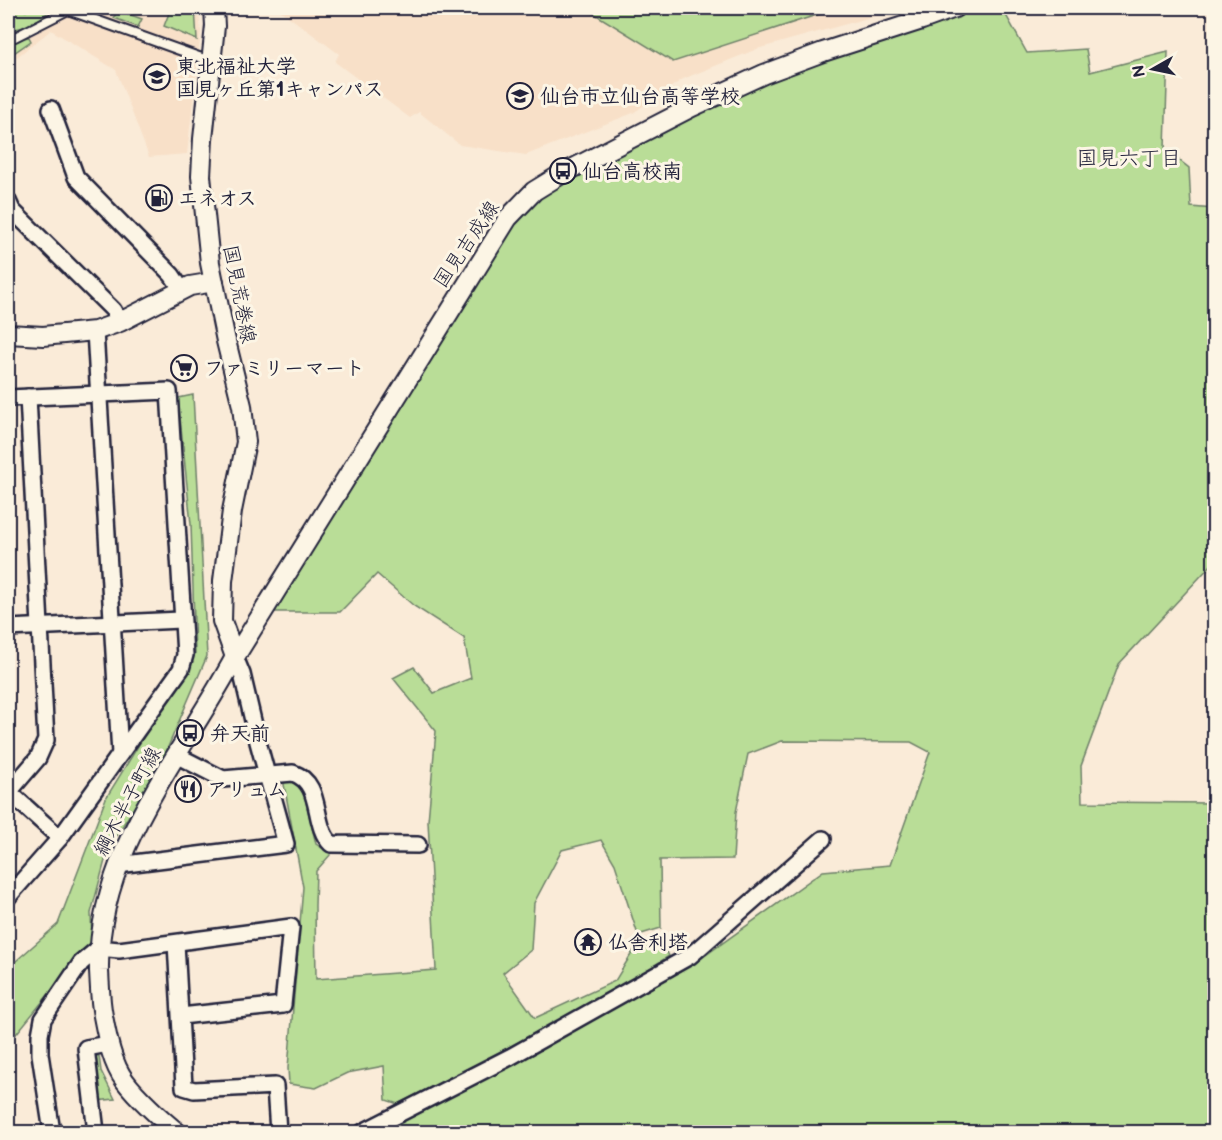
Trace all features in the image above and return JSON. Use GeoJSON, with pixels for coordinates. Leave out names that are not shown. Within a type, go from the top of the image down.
{"type":"FeatureCollection","features":[{"type":"Feature","properties":{"kind":"street","name":"国見荒巻線"},"geometry":{"type":"LineString","coordinates":[[214,8],[215,26],[201,176],[206,234],[214,282],[242,406],[246,442],[231,511],[223,581],[222,621],[235,657]]}},
{"type":"Feature","properties":{"kind":"street","name":"国見吉成線"},"geometry":{"type":"LineString","coordinates":[[235,657],[478,263],[508,218],[534,191],[560,175],[692,107],[764,74],[824,51],[955,8]]}},
{"type":"Feature","properties":{"kind":"street"},"geometry":{"type":"LineString","coordinates":[[51,109],[76,177],[172,275],[182,290]]}},
{"type":"Feature","properties":{"kind":"street"},"geometry":{"type":"LineString","coordinates":[[8,201],[12,210],[113,310],[120,322]]}},
{"type":"Feature","properties":{"kind":"street"},"geometry":{"type":"LineString","coordinates":[[8,333],[43,336],[95,331],[120,322],[182,290],[214,282]]}},
{"type":"Feature","properties":{"kind":"street"},"geometry":{"type":"LineString","coordinates":[[95,331],[120,754]]}},
{"type":"Feature","properties":{"kind":"street"},"geometry":{"type":"LineString","coordinates":[[8,398],[169,391],[184,654],[181,669],[60,838],[8,897]]}},
{"type":"Feature","properties":{"kind":"street"},"geometry":{"type":"LineString","coordinates":[[28,397],[46,740],[38,758],[8,792],[60,838]]}},
{"type":"Feature","properties":{"kind":"street"},"geometry":{"type":"LineString","coordinates":[[8,628],[182,620]]}},
{"type":"Feature","properties":{"kind":"street","name":"綱木半子町線"},"geometry":{"type":"LineString","coordinates":[[177,1132],[124,1080],[108,1044],[100,1003],[99,948],[110,889],[126,845],[235,657]]}},
{"type":"Feature","properties":{"kind":"street"},"geometry":{"type":"LineString","coordinates":[[118,865],[286,844],[242,674],[235,657]]}},
{"type":"Feature","properties":{"kind":"street"},"geometry":{"type":"LineString","coordinates":[[176,756],[223,779],[293,773],[304,777],[310,785],[324,837],[331,844],[418,845]]}},
{"type":"Feature","properties":{"kind":"street"},"geometry":{"type":"LineString","coordinates":[[363,1132],[510,1057],[690,956],[823,840]]}},
{"type":"Feature","properties":{"kind":"street"},"geometry":{"type":"LineString","coordinates":[[52,1132],[40,1054],[40,1035],[43,1019],[81,963],[99,948],[119,950],[291,927],[283,1005],[181,1016]]}},
{"type":"Feature","properties":{"kind":"street"},"geometry":{"type":"LineString","coordinates":[[176,943],[184,1087],[194,1090],[275,1086],[278,1132]]}},
{"type":"Feature","properties":{"kind":"street"},"geometry":{"type":"LineString","coordinates":[[96,1132],[86,1048],[108,1044]]}},
{"type":"Feature","properties":{"kind":"lane"},"geometry":{"type":"LineString","coordinates":[[8,36],[15,37],[68,9],[211,61]]}},
{"type":"Feature","properties":{"kind":"shaded area","name":"東北福祉大学 国見ヶ丘第1キャンパス"},"geometry":{"type":"Polygon","coordinates":[[[8,8],[198,8],[201,31],[187,154],[149,157],[116,70],[51,30],[8,64],[8,8]]]}},
{"type":"Feature","properties":{"kind":"shaded area","name":"仙台市立仙台高等学校"},"geometry":{"type":"Polygon","coordinates":[[[277,8],[880,8],[882,14],[757,49],[683,79],[633,113],[526,155],[460,145],[419,112],[410,118],[335,62],[339,54],[277,8]]]}},
{"type":"Feature","properties":{"kind":"green space"},"geometry":{"type":"Polygon","coordinates":[[[8,8],[26,11],[28,8],[50,8],[51,10],[26,26],[8,29],[8,8]]]}},
{"type":"Feature","properties":{"kind":"green space"},"geometry":{"type":"Polygon","coordinates":[[[171,8],[195,8],[197,40],[164,26],[171,8]]]}},
{"type":"Feature","properties":{"kind":"green space"},"geometry":{"type":"Polygon","coordinates":[[[585,8],[838,8],[673,62],[585,8]]]}},
{"type":"Feature","properties":{"kind":"green space"},"geometry":{"type":"Polygon","coordinates":[[[976,8],[1002,8],[1027,53],[1086,49],[1090,72],[1168,52],[1165,149],[1189,168],[1191,207],[1214,209],[1214,562],[1119,664],[1081,766],[1082,802],[1214,803],[1214,1132],[381,1132],[696,962],[823,871],[890,865],[930,752],[911,742],[782,741],[748,754],[736,812],[733,859],[660,860],[661,928],[638,935],[615,864],[601,840],[562,850],[534,903],[531,950],[503,973],[535,1018],[615,981],[635,948],[661,940],[669,956],[604,998],[398,1104],[386,1100],[384,1066],[347,1073],[316,1088],[289,1084],[288,1068],[303,887],[283,779],[296,781],[304,794],[316,844],[331,854],[316,871],[316,979],[436,970],[428,821],[436,731],[393,678],[414,667],[434,693],[471,678],[464,638],[414,606],[377,574],[340,612],[275,612],[280,597],[512,225],[546,189],[766,80],[976,8]]]}},
{"type":"Feature","properties":{"kind":"green space"},"geometry":{"type":"Polygon","coordinates":[[[117,10],[142,19],[138,27],[114,18],[117,10]]]}},
{"type":"Feature","properties":{"kind":"green space"},"geometry":{"type":"Polygon","coordinates":[[[29,37],[31,41],[8,57],[8,40],[29,37]]]}},
{"type":"Feature","properties":{"kind":"green space"},"geometry":{"type":"Polygon","coordinates":[[[193,395],[207,656],[159,768],[108,849],[91,913],[92,941],[8,1044],[8,968],[58,924],[106,798],[195,654],[191,524],[178,398],[193,395]]]}},
{"type":"Feature","properties":{"kind":"green space"},"geometry":{"type":"Polygon","coordinates":[[[90,1056],[99,1056],[101,1071],[115,1099],[96,1101],[90,1056]]]}},
{"type":"Feature","properties":{"kind":"place","name":"東北福祉大学 国見ヶ丘第1キャンパス"},"geometry":{"type":"Point","coordinates":[157,77]}},
{"type":"Feature","properties":{"kind":"place","name":"仙台市立仙台高等学校"},"geometry":{"type":"Point","coordinates":[520,96]}},
{"type":"Feature","properties":{"kind":"place","name":"仙台高校南"},"geometry":{"type":"Point","coordinates":[563,171]}},
{"type":"Feature","properties":{"kind":"place","name":"エネオス"},"geometry":{"type":"Point","coordinates":[159,198]}},
{"type":"Feature","properties":{"kind":"place","name":"ファミリーマート"},"geometry":{"type":"Point","coordinates":[184,368]}},
{"type":"Feature","properties":{"kind":"place","name":"弁天前"},"geometry":{"type":"Point","coordinates":[190,733]}},
{"type":"Feature","properties":{"kind":"place","name":"アリュム"},"geometry":{"type":"Point","coordinates":[188,789]}},
{"type":"Feature","properties":{"kind":"place","name":"仏舎利塔"},"geometry":{"type":"Point","coordinates":[588,942]}},
{"type":"Feature","properties":{"kind":"district","name":"国見六丁目"},"geometry":{"type":"Point","coordinates":[1129,158]}}]}
